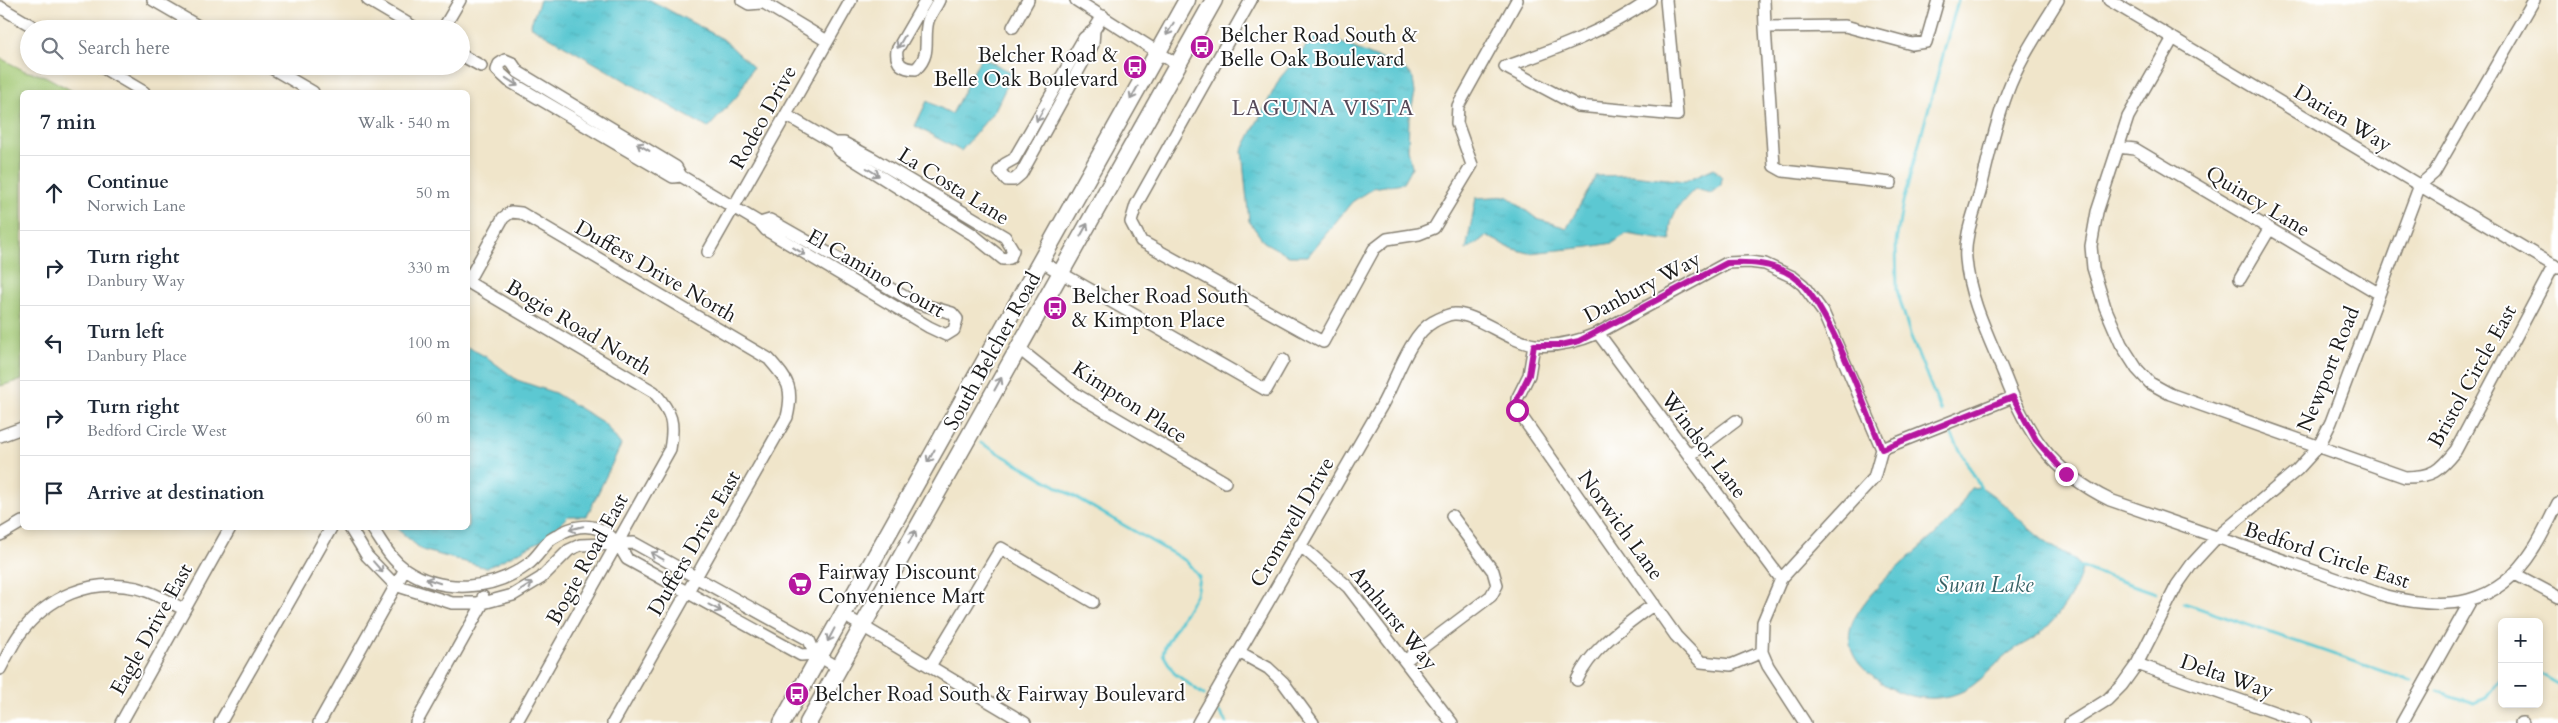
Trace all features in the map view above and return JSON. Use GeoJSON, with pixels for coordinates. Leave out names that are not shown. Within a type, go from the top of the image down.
{"type":"FeatureCollection","features":[{"type":"Feature","properties":{"kind":"main road","name":"South Belcher Road"},"geometry":{"type":"LineString","coordinates":[[782,723],[817,655],[842,614],[1187,0]]}},
{"type":"Feature","properties":{"kind":"main road","name":"South Belcher Road"},"geometry":{"type":"LineString","coordinates":[[808,723],[1214,0]]}},
{"type":"Feature","properties":{"kind":"street"},"geometry":{"type":"LineString","coordinates":[[153,0],[187,20]]}},
{"type":"Feature","properties":{"kind":"street"},"geometry":{"type":"LineString","coordinates":[[368,0],[402,20]]}},
{"type":"Feature","properties":{"kind":"street"},"geometry":{"type":"LineString","coordinates":[[448,20],[460,0]]}},
{"type":"Feature","properties":{"kind":"street"},"geometry":{"type":"LineString","coordinates":[[742,0],[749,4],[760,1],[827,41]]}},
{"type":"Feature","properties":{"kind":"street","name":"Rodeo Drive"},"geometry":{"type":"LineString","coordinates":[[708,252],[851,0]]}},
{"type":"Feature","properties":{"kind":"street"},"geometry":{"type":"LineString","coordinates":[[926,0],[897,50],[896,59],[900,65],[908,69],[916,69],[922,63],[927,52],[928,22],[939,0]]}},
{"type":"Feature","properties":{"kind":"street"},"geometry":{"type":"LineString","coordinates":[[1013,27],[1028,0]]}},
{"type":"Feature","properties":{"kind":"street"},"geometry":{"type":"LineString","coordinates":[[1076,0],[1178,64]]}},
{"type":"Feature","properties":{"kind":"street"},"geometry":{"type":"LineString","coordinates":[[1252,0],[1136,205],[1131,222],[1141,241],[1323,342],[1374,249],[1387,239],[1419,234],[1434,228],[1472,164],[1457,123],[1458,106],[1517,0]]}},
{"type":"Feature","properties":{"kind":"street"},"geometry":{"type":"LineString","coordinates":[[1650,0],[1624,18],[1577,41],[1505,68],[1578,106],[1678,115],[1666,0]]}},
{"type":"Feature","properties":{"kind":"street"},"geometry":{"type":"LineString","coordinates":[[1764,0],[1774,166],[1783,171],[1891,183]]}},
{"type":"Feature","properties":{"kind":"street"},"geometry":{"type":"LineString","coordinates":[[1766,27],[1845,26],[1912,44],[1926,42],[1938,0]]}},
{"type":"Feature","properties":{"kind":"street","name":"Bedford Circle East"},"geometry":{"type":"LineString","coordinates":[[2058,0],[2020,65],[2007,93],[1969,232],[1966,257],[1971,289],[2013,397],[2036,440],[2050,458],[2066,474],[2110,500],[2216,538],[2393,598],[2416,604],[2449,605],[2471,600],[2495,588],[2514,574],[2533,550],[2558,503]]}},
{"type":"Feature","properties":{"kind":"street","name":"Darien Way"},"geometry":{"type":"LineString","coordinates":[[2108,0],[2556,266]]}},
{"type":"Feature","properties":{"kind":"street","name":"Newport Road"},"geometry":{"type":"LineString","coordinates":[[2070,723],[2107,700],[2122,685],[2137,664],[2177,585],[2216,538],[2297,470],[2319,446],[2331,422],[2420,185],[2434,172],[2534,0]]}},
{"type":"Feature","properties":{"kind":"street"},"geometry":{"type":"LineString","coordinates":[[0,7],[22,20]]}},
{"type":"Feature","properties":{"kind":"street"},"geometry":{"type":"LineString","coordinates":[[1094,30],[1093,44],[1090,50],[1021,174],[1014,180],[1007,180],[999,171],[1005,164],[1014,159],[1084,38],[1094,30],[1103,16]]}},
{"type":"Feature","properties":{"kind":"street","name":"Bristol Circle East"},"geometry":{"type":"LineString","coordinates":[[2173,38],[2128,117],[2096,212],[2092,246],[2093,261],[2105,307],[2121,344],[2136,369],[2150,383],[2170,394],[2405,477],[2425,477],[2442,468],[2456,450],[2556,266]]}},
{"type":"Feature","properties":{"kind":"street"},"geometry":{"type":"LineString","coordinates":[[470,60],[481,66]]}},
{"type":"Feature","properties":{"kind":"street","name":"El Camino Court"},"geometry":{"type":"LineString","coordinates":[[681,176],[673,177],[509,81],[497,70],[499,64],[505,60],[512,63],[518,72],[676,166],[681,176],[760,223],[774,235],[929,327],[946,335],[954,330],[957,319],[952,314],[914,302],[770,220],[760,223]]}},
{"type":"Feature","properties":{"kind":"street"},"geometry":{"type":"LineString","coordinates":[[115,75],[141,90]]}},
{"type":"Feature","properties":{"kind":"street"},"geometry":{"type":"LineString","coordinates":[[284,75],[310,90]]}},
{"type":"Feature","properties":{"kind":"street","name":"La Costa Lane"},"geometry":{"type":"LineString","coordinates":[[786,115],[834,143],[840,151],[972,234],[1003,259],[1010,258],[1013,250],[1005,237],[872,158],[844,143],[834,143]]}},
{"type":"Feature","properties":{"kind":"street","name":"Quincy Lane"},"geometry":{"type":"LineString","coordinates":[[2117,147],[2135,150],[2378,293]]}},
{"type":"Feature","properties":{"kind":"street","name":"Duffers Drive North"},"geometry":{"type":"LineString","coordinates":[[470,278],[503,218],[511,212],[521,213],[769,359],[785,377]]}},
{"type":"Feature","properties":{"kind":"street"},"geometry":{"type":"LineString","coordinates":[[2240,278],[2269,230]]}},
{"type":"Feature","properties":{"kind":"street"},"geometry":{"type":"LineString","coordinates":[[1040,261],[1266,390],[1283,360]]}},
{"type":"Feature","properties":{"kind":"street","name":"Danbury Way"},"geometry":{"type":"LineString","coordinates":[[1416,339],[1432,322],[1455,314],[1472,318],[1497,332],[1534,345],[1561,345],[1598,333],[1727,263],[1749,262],[1777,268],[1794,276],[1823,312],[1882,449]]}},
{"type":"Feature","properties":{"kind":"street","name":"Bogie Road North"},"geometry":{"type":"LineString","coordinates":[[470,283],[654,392],[668,408]]}},
{"type":"Feature","properties":{"kind":"street","name":"Windsor Lane"},"geometry":{"type":"LineString","coordinates":[[1598,333],[1781,579]]}},
{"type":"Feature","properties":{"kind":"street","name":"Cromwell Drive"},"geometry":{"type":"LineString","coordinates":[[1198,723],[1384,400],[1416,339]]}},
{"type":"Feature","properties":{"kind":"street","name":"Norwich Lane"},"geometry":{"type":"LineString","coordinates":[[1534,345],[1529,375],[1517,399],[1517,410],[1676,636],[1701,662],[1731,665],[1762,652]]}},
{"type":"Feature","properties":{"kind":"street","name":"Kimpton Place"},"geometry":{"type":"LineString","coordinates":[[1018,348],[1077,395],[1225,482]]}},
{"type":"Feature","properties":{"kind":"street","name":"Duffers Drive East"},"geometry":{"type":"LineString","coordinates":[[614,723],[787,416],[792,397],[785,377]]}},
{"type":"Feature","properties":{"kind":"street"},"geometry":{"type":"LineString","coordinates":[[1805,723],[1768,666],[1762,652],[1763,622],[1781,579],[1874,478],[1882,449],[2013,397]]}},
{"type":"Feature","properties":{"kind":"street","name":"Bogie Road East"},"geometry":{"type":"LineString","coordinates":[[516,723],[670,449],[673,429],[668,408]]}},
{"type":"Feature","properties":{"kind":"street"},"geometry":{"type":"LineString","coordinates":[[1689,456],[1736,421]]}},
{"type":"Feature","properties":{"kind":"street"},"geometry":{"type":"LineString","coordinates":[[0,436],[20,429]]}},
{"type":"Feature","properties":{"kind":"street"},"geometry":{"type":"LineString","coordinates":[[1406,660],[1492,596],[1498,585],[1493,571],[1452,516]]}},
{"type":"Feature","properties":{"kind":"street"},"geometry":{"type":"LineString","coordinates":[[0,535],[20,523]]}},
{"type":"Feature","properties":{"kind":"street"},"geometry":{"type":"LineString","coordinates":[[373,530],[392,557],[405,569],[433,582],[455,586],[483,585],[501,580],[528,565],[552,538],[576,526],[597,527],[618,543],[627,560],[801,655],[817,655],[840,668]]}},
{"type":"Feature","properties":{"kind":"street","name":"Eagle Drive East"},"geometry":{"type":"LineString","coordinates":[[121,723],[224,530]]}},
{"type":"Feature","properties":{"kind":"street"},"geometry":{"type":"LineString","coordinates":[[220,723],[330,530]]}},
{"type":"Feature","properties":{"kind":"street"},"geometry":{"type":"LineString","coordinates":[[351,530],[368,556],[395,585],[452,603],[484,603],[513,595],[541,578],[568,550],[580,546],[634,543],[809,640],[817,655]]}},
{"type":"Feature","properties":{"kind":"street","name":"Amhurst Way"},"geometry":{"type":"LineString","coordinates":[[1300,545],[1348,587],[1406,660],[1452,723]]}},
{"type":"Feature","properties":{"kind":"street"},"geometry":{"type":"LineString","coordinates":[[930,666],[1001,548],[1093,602]]}},
{"type":"Feature","properties":{"kind":"street"},"geometry":{"type":"LineString","coordinates":[[319,723],[405,569]]}},
{"type":"Feature","properties":{"kind":"street"},"geometry":{"type":"LineString","coordinates":[[2514,574],[2558,597]]}},
{"type":"Feature","properties":{"kind":"street"},"geometry":{"type":"LineString","coordinates":[[416,723],[484,603],[483,585]]}},
{"type":"Feature","properties":{"kind":"street"},"geometry":{"type":"LineString","coordinates":[[0,668],[19,635],[37,615],[60,597],[87,586],[138,588],[183,609]]}},
{"type":"Feature","properties":{"kind":"street"},"geometry":{"type":"LineString","coordinates":[[2402,723],[2471,600]]}},
{"type":"Feature","properties":{"kind":"street"},"geometry":{"type":"LineString","coordinates":[[1577,680],[1584,664],[1607,641],[1654,604]]}},
{"type":"Feature","properties":{"kind":"street"},"geometry":{"type":"LineString","coordinates":[[842,614],[1026,723]]}},
{"type":"Feature","properties":{"kind":"street"},"geometry":{"type":"LineString","coordinates":[[765,636],[774,621]]}},
{"type":"Feature","properties":{"kind":"street"},"geometry":{"type":"LineString","coordinates":[[1239,652],[1268,668],[1283,682],[1313,723]]}},
{"type":"Feature","properties":{"kind":"street","name":"Delta Way"},"geometry":{"type":"LineString","coordinates":[[2137,664],[2305,723]]}},
{"type":"Feature","properties":{"kind":"green space"},"geometry":{"type":"Polygon","coordinates":[[[0,58],[20,68],[20,75],[45,76],[70,90],[20,90],[20,381],[0,386],[0,58]]]}},
{"type":"Feature","properties":{"kind":"water"},"geometry":{"type":"Polygon","coordinates":[[[540,0],[650,0],[723,39],[753,67],[738,95],[708,128],[530,26],[540,0]]]}},
{"type":"Feature","properties":{"kind":"water"},"geometry":{"type":"Polygon","coordinates":[[[1313,38],[1332,39],[1405,69],[1413,78],[1415,93],[1409,118],[1408,149],[1412,167],[1403,183],[1373,188],[1352,202],[1308,256],[1289,256],[1264,242],[1249,221],[1242,151],[1280,78],[1313,38]]]}},
{"type":"Feature","properties":{"kind":"water"},"geometry":{"type":"Polygon","coordinates":[[[981,57],[1013,73],[995,110],[961,151],[915,126],[927,101],[952,114],[981,57]]]}},
{"type":"Feature","properties":{"kind":"water"},"geometry":{"type":"Polygon","coordinates":[[[1714,168],[1722,178],[1721,185],[1711,193],[1695,189],[1684,200],[1673,218],[1670,233],[1671,241],[1626,234],[1613,243],[1529,253],[1510,248],[1487,236],[1466,250],[1476,198],[1507,196],[1537,219],[1567,228],[1596,176],[1632,175],[1685,181],[1714,168]]]}},
{"type":"Feature","properties":{"kind":"water"},"geometry":{"type":"Polygon","coordinates":[[[470,348],[488,358],[517,380],[555,393],[604,423],[621,445],[587,516],[568,516],[546,538],[487,568],[422,550],[398,530],[470,530],[470,348]]]}},
{"type":"Feature","properties":{"kind":"water","name":"Swan Lake"},"geometry":{"type":"Polygon","coordinates":[[[1981,487],[2043,540],[2082,567],[2077,584],[2059,614],[2044,630],[2009,653],[1972,686],[1944,697],[1929,698],[1914,696],[1886,686],[1873,677],[1854,657],[1849,639],[1854,619],[1863,605],[1886,578],[1951,519],[1972,488],[1981,487]]]}},
{"type":"Feature","properties":{"kind":"waterway"},"geometry":{"type":"LineString","coordinates":[[1941,411],[1910,334],[1897,290],[1896,242],[1903,202],[1958,0]]}},
{"type":"Feature","properties":{"kind":"waterway"},"geometry":{"type":"LineString","coordinates":[[1951,434],[1982,490]]}},
{"type":"Feature","properties":{"kind":"waterway"},"geometry":{"type":"LineString","coordinates":[[981,443],[1186,561],[1199,577],[1196,594],[1165,646],[1163,654],[1174,673],[1204,695]]}},
{"type":"Feature","properties":{"kind":"waterway"},"geometry":{"type":"LineString","coordinates":[[2080,567],[2156,593]]}},
{"type":"Feature","properties":{"kind":"waterway"},"geometry":{"type":"LineString","coordinates":[[2184,603],[2411,681]]}},
{"type":"Feature","properties":{"kind":"waterway"},"geometry":{"type":"LineString","coordinates":[[2543,675],[2558,684]]}},
{"type":"Feature","properties":{"kind":"waterway"},"geometry":{"type":"LineString","coordinates":[[2437,691],[2474,703],[2486,698],[2498,682]]}},
{"type":"Feature","properties":{"kind":"waterway"},"geometry":{"type":"LineString","coordinates":[[1219,712],[1227,723]]}},
{"type":"Feature","properties":{"kind":"place","name":"Belcher Road South & Belle Oak Boulevard"},"geometry":{"type":"Point","coordinates":[1202,47]}},
{"type":"Feature","properties":{"kind":"place","name":"Belcher Road & Belle Oak Boulevard"},"geometry":{"type":"Point","coordinates":[1135,67]}},
{"type":"Feature","properties":{"kind":"place","name":"Belcher Road South & Kimpton Place"},"geometry":{"type":"Point","coordinates":[1055,308]}},
{"type":"Feature","properties":{"kind":"place","name":"Fairway Discount Convenience Mart"},"geometry":{"type":"Point","coordinates":[800,584]}},
{"type":"Feature","properties":{"kind":"place","name":"Belcher Road South & Fairway Boulevard"},"geometry":{"type":"Point","coordinates":[797,694]}},
{"type":"Feature","properties":{"kind":"district","name":"LAGUNA VISTA"},"geometry":{"type":"Point","coordinates":[1323,107]}},
{"type":"Feature","properties":{"kind":"route"},"geometry":{"type":"LineString","coordinates":[[1517,410],[1517,399],[1529,375],[1534,345],[1561,345],[1579,341],[1598,333],[1727,263],[1749,262],[1777,268],[1794,276],[1823,312],[1882,449],[2013,397],[2036,440],[2066,474]]}}]}
